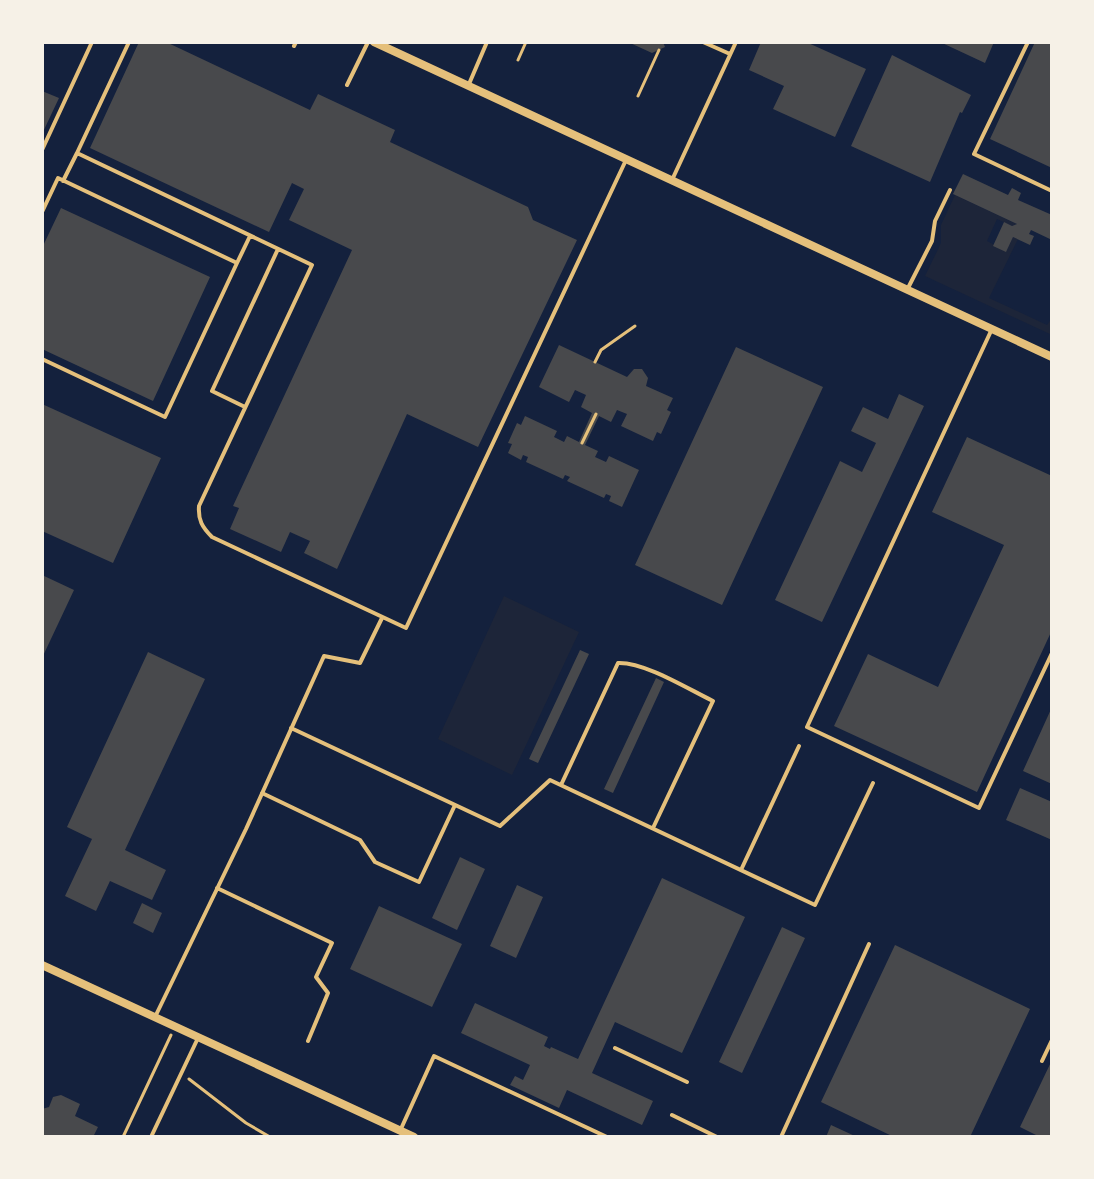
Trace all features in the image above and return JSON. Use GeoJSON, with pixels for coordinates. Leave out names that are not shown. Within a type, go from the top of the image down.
{"type":"FeatureCollection","features":[{"type":"Feature","properties":{"kind":"street"},"geometry":{"type":"LineString","coordinates":[[380,43],[1051,356]]}},
{"type":"Feature","properties":{"kind":"street"},"geometry":{"type":"LineString","coordinates":[[42,965],[414,1137]]}},
{"type":"Feature","properties":{"kind":"lane"},"geometry":{"type":"LineString","coordinates":[[42,150],[92,42]]}},
{"type":"Feature","properties":{"kind":"lane"},"geometry":{"type":"LineString","coordinates":[[63,181],[129,42]]}},
{"type":"Feature","properties":{"kind":"lane"},"geometry":{"type":"LineString","coordinates":[[347,85],[368,42]]}},
{"type":"Feature","properties":{"kind":"lane"},"geometry":{"type":"LineString","coordinates":[[468,86],[487,42]]}},
{"type":"Feature","properties":{"kind":"lane"},"geometry":{"type":"LineString","coordinates":[[703,42],[731,54]]}},
{"type":"Feature","properties":{"kind":"lane"},"geometry":{"type":"LineString","coordinates":[[672,180],[736,42]]}},
{"type":"Feature","properties":{"kind":"lane"},"geometry":{"type":"LineString","coordinates":[[1028,42],[974,154],[1052,191]]}},
{"type":"Feature","properties":{"kind":"lane"},"geometry":{"type":"LineString","coordinates":[[77,153],[312,265],[199,506],[199,516],[212,537],[406,628],[626,159]]}},
{"type":"Feature","properties":{"kind":"lane"},"geometry":{"type":"LineString","coordinates":[[42,212],[58,178],[237,263]]}},
{"type":"Feature","properties":{"kind":"lane"},"geometry":{"type":"LineString","coordinates":[[907,290],[932,241],[935,221],[950,190]]}},
{"type":"Feature","properties":{"kind":"lane"},"geometry":{"type":"LineString","coordinates":[[42,359],[165,417],[250,235]]}},
{"type":"Feature","properties":{"kind":"lane"},"geometry":{"type":"LineString","coordinates":[[246,407],[212,391],[278,249]]}},
{"type":"Feature","properties":{"kind":"lane"},"geometry":{"type":"LineString","coordinates":[[992,330],[807,727],[979,808],[1052,653]]}},
{"type":"Feature","properties":{"kind":"lane"},"geometry":{"type":"LineString","coordinates":[[155,1017],[324,656],[360,663],[383,617]]}},
{"type":"Feature","properties":{"kind":"lane"},"geometry":{"type":"LineString","coordinates":[[561,785],[618,663],[631,663],[667,679],[713,701],[653,828]]}},
{"type":"Feature","properties":{"kind":"lane"},"geometry":{"type":"LineString","coordinates":[[291,728],[500,826],[550,780],[815,905],[873,783]]}},
{"type":"Feature","properties":{"kind":"lane"},"geometry":{"type":"LineString","coordinates":[[741,870],[799,746]]}},
{"type":"Feature","properties":{"kind":"lane"},"geometry":{"type":"LineString","coordinates":[[262,793],[360,840],[375,862],[419,882],[455,805]]}},
{"type":"Feature","properties":{"kind":"lane"},"geometry":{"type":"LineString","coordinates":[[217,888],[332,943],[316,977],[328,993],[308,1041]]}},
{"type":"Feature","properties":{"kind":"lane"},"geometry":{"type":"LineString","coordinates":[[781,1137],[869,944]]}},
{"type":"Feature","properties":{"kind":"lane"},"geometry":{"type":"LineString","coordinates":[[151,1137],[198,1037]]}},
{"type":"Feature","properties":{"kind":"lane"},"geometry":{"type":"LineString","coordinates":[[1042,1061],[1052,1040]]}},
{"type":"Feature","properties":{"kind":"lane"},"geometry":{"type":"LineString","coordinates":[[615,1048],[687,1082]]}},
{"type":"Feature","properties":{"kind":"lane"},"geometry":{"type":"LineString","coordinates":[[400,1131],[434,1056],[607,1137]]}},
{"type":"Feature","properties":{"kind":"lane"},"geometry":{"type":"LineString","coordinates":[[672,1115],[717,1137]]}},
{"type":"Feature","properties":{"kind":"path"},"geometry":{"type":"LineString","coordinates":[[518,60],[526,42]]}},
{"type":"Feature","properties":{"kind":"path"},"geometry":{"type":"LineString","coordinates":[[638,96],[659,50]]}},
{"type":"Feature","properties":{"kind":"path"},"geometry":{"type":"LineString","coordinates":[[595,362],[601,350],[635,326]]}},
{"type":"Feature","properties":{"kind":"path"},"geometry":{"type":"LineString","coordinates":[[582,443],[596,414]]}},
{"type":"Feature","properties":{"kind":"path"},"geometry":{"type":"LineString","coordinates":[[123,1137],[175,1026]]}},
{"type":"Feature","properties":{"kind":"path"},"geometry":{"type":"LineString","coordinates":[[181,1073],[246,1123],[270,1137]]}},
{"type":"Feature","properties":{"kind":"shaded area"},"geometry":{"type":"Polygon","coordinates":[[[955,195],[1017,224],[1012,226],[997,219],[987,241],[1006,251],[1013,237],[1018,239],[989,298],[1047,325],[1052,318],[1052,335],[925,276],[941,243],[941,225],[955,195]]]}},
{"type":"Feature","properties":{"kind":"shaded area"},"geometry":{"type":"Polygon","coordinates":[[[504,596],[579,632],[512,775],[438,739],[504,596]]]}},
{"type":"Feature","properties":{"kind":"building"},"geometry":{"type":"Polygon","coordinates":[[[139,42],[166,42],[310,110],[318,94],[395,130],[390,142],[528,207],[533,220],[577,240],[478,447],[407,414],[337,569],[304,553],[310,541],[290,532],[281,552],[230,529],[239,508],[233,506],[352,250],[289,220],[304,189],[292,183],[269,232],[90,148],[139,42]]]}},
{"type":"Feature","properties":{"kind":"building"},"geometry":{"type":"Polygon","coordinates":[[[628,42],[663,42],[665,47],[652,53],[628,42]]]}},
{"type":"Feature","properties":{"kind":"building"},"geometry":{"type":"Polygon","coordinates":[[[761,42],[806,42],[866,69],[835,137],[773,109],[784,86],[749,70],[761,42]]]}},
{"type":"Feature","properties":{"kind":"building"},"geometry":{"type":"Polygon","coordinates":[[[940,42],[994,42],[985,63],[940,42]]]}},
{"type":"Feature","properties":{"kind":"building"},"geometry":{"type":"Polygon","coordinates":[[[1035,42],[1052,42],[1052,168],[990,139],[1035,42]]]}},
{"type":"Feature","properties":{"kind":"building"},"geometry":{"type":"Polygon","coordinates":[[[892,55],[971,95],[960,112],[930,182],[851,146],[892,55]]]}},
{"type":"Feature","properties":{"kind":"building"},"geometry":{"type":"Polygon","coordinates":[[[42,91],[59,98],[42,134],[42,91]]]}},
{"type":"Feature","properties":{"kind":"building"},"geometry":{"type":"Polygon","coordinates":[[[963,174],[1008,195],[1012,188],[1021,193],[1018,200],[1052,215],[1052,240],[1031,230],[1029,234],[1034,236],[1030,245],[1013,237],[1006,252],[993,246],[1004,222],[1012,226],[1017,224],[953,194],[963,174]]]}},
{"type":"Feature","properties":{"kind":"building"},"geometry":{"type":"Polygon","coordinates":[[[61,208],[210,277],[153,401],[42,349],[42,248],[61,208]]]}},
{"type":"Feature","properties":{"kind":"building"},"geometry":{"type":"Polygon","coordinates":[[[559,345],[627,377],[634,369],[642,369],[648,378],[646,386],[673,398],[667,410],[671,412],[661,434],[657,432],[653,441],[621,426],[627,414],[617,410],[611,422],[599,416],[585,445],[598,451],[595,457],[606,462],[609,456],[639,470],[622,507],[609,501],[611,496],[606,494],[604,498],[567,481],[570,477],[565,475],[563,479],[526,462],[528,457],[523,455],[521,460],[508,453],[512,444],[508,443],[517,423],[521,425],[525,416],[557,431],[554,437],[564,442],[567,436],[579,442],[592,413],[581,407],[586,395],[575,390],[569,402],[539,387],[559,345]]]}},
{"type":"Feature","properties":{"kind":"building"},"geometry":{"type":"Polygon","coordinates":[[[736,347],[823,387],[722,605],[635,565],[736,347]]]}},
{"type":"Feature","properties":{"kind":"building"},"geometry":{"type":"Polygon","coordinates":[[[899,394],[924,406],[822,622],[775,600],[840,461],[862,472],[876,443],[851,431],[863,407],[888,419],[899,394]]]}},
{"type":"Feature","properties":{"kind":"building"},"geometry":{"type":"Polygon","coordinates":[[[42,404],[161,458],[113,563],[42,531],[42,404]]]}},
{"type":"Feature","properties":{"kind":"building"},"geometry":{"type":"Polygon","coordinates":[[[967,437],[1052,476],[1052,630],[977,792],[834,726],[868,654],[938,687],[1004,545],[932,512],[967,437]]]}},
{"type":"Feature","properties":{"kind":"building"},"geometry":{"type":"Polygon","coordinates":[[[42,575],[74,590],[42,658],[42,575]]]}},
{"type":"Feature","properties":{"kind":"building"},"geometry":{"type":"Polygon","coordinates":[[[580,650],[589,654],[538,763],[529,759],[580,650]]]}},
{"type":"Feature","properties":{"kind":"building"},"geometry":{"type":"Polygon","coordinates":[[[148,652],[205,679],[125,850],[166,870],[152,900],[110,881],[96,911],[65,896],[92,839],[67,827],[148,652]]]}},
{"type":"Feature","properties":{"kind":"building"},"geometry":{"type":"Polygon","coordinates":[[[656,678],[664,682],[613,793],[604,789],[656,678]]]}},
{"type":"Feature","properties":{"kind":"building"},"geometry":{"type":"Polygon","coordinates":[[[1052,707],[1052,784],[1023,771],[1052,707]]]}},
{"type":"Feature","properties":{"kind":"building"},"geometry":{"type":"Polygon","coordinates":[[[1020,788],[1052,802],[1052,840],[1006,820],[1020,788]]]}},
{"type":"Feature","properties":{"kind":"building"},"geometry":{"type":"Polygon","coordinates":[[[460,857],[485,869],[457,930],[432,918],[460,857]]]}},
{"type":"Feature","properties":{"kind":"building"},"geometry":{"type":"Polygon","coordinates":[[[662,878],[745,917],[682,1053],[615,1022],[592,1073],[653,1101],[642,1125],[567,1090],[559,1108],[510,1085],[515,1076],[523,1080],[530,1065],[461,1033],[475,1003],[548,1037],[544,1046],[578,1059],[662,878]]]}},
{"type":"Feature","properties":{"kind":"building"},"geometry":{"type":"Polygon","coordinates":[[[517,885],[543,897],[516,958],[490,946],[517,885]]]}},
{"type":"Feature","properties":{"kind":"building"},"geometry":{"type":"Polygon","coordinates":[[[142,903],[162,913],[153,933],[133,923],[142,903]]]}},
{"type":"Feature","properties":{"kind":"building"},"geometry":{"type":"Polygon","coordinates":[[[379,906],[462,944],[432,1007],[350,969],[379,906]]]}},
{"type":"Feature","properties":{"kind":"building"},"geometry":{"type":"Polygon","coordinates":[[[782,927],[805,938],[742,1073],[719,1062],[782,927]]]}},
{"type":"Feature","properties":{"kind":"building"},"geometry":{"type":"Polygon","coordinates":[[[895,945],[1030,1009],[970,1137],[894,1137],[821,1102],[895,945]]]}},
{"type":"Feature","properties":{"kind":"building"},"geometry":{"type":"Polygon","coordinates":[[[1052,1060],[1052,1137],[1040,1137],[1020,1127],[1052,1060]]]}},
{"type":"Feature","properties":{"kind":"building"},"geometry":{"type":"Polygon","coordinates":[[[61,1095],[80,1104],[75,1116],[98,1127],[93,1137],[42,1137],[42,1109],[49,1107],[53,1097],[61,1095]]]}},
{"type":"Feature","properties":{"kind":"building"},"geometry":{"type":"Polygon","coordinates":[[[831,1125],[857,1137],[826,1137],[831,1125]]]}}]}
